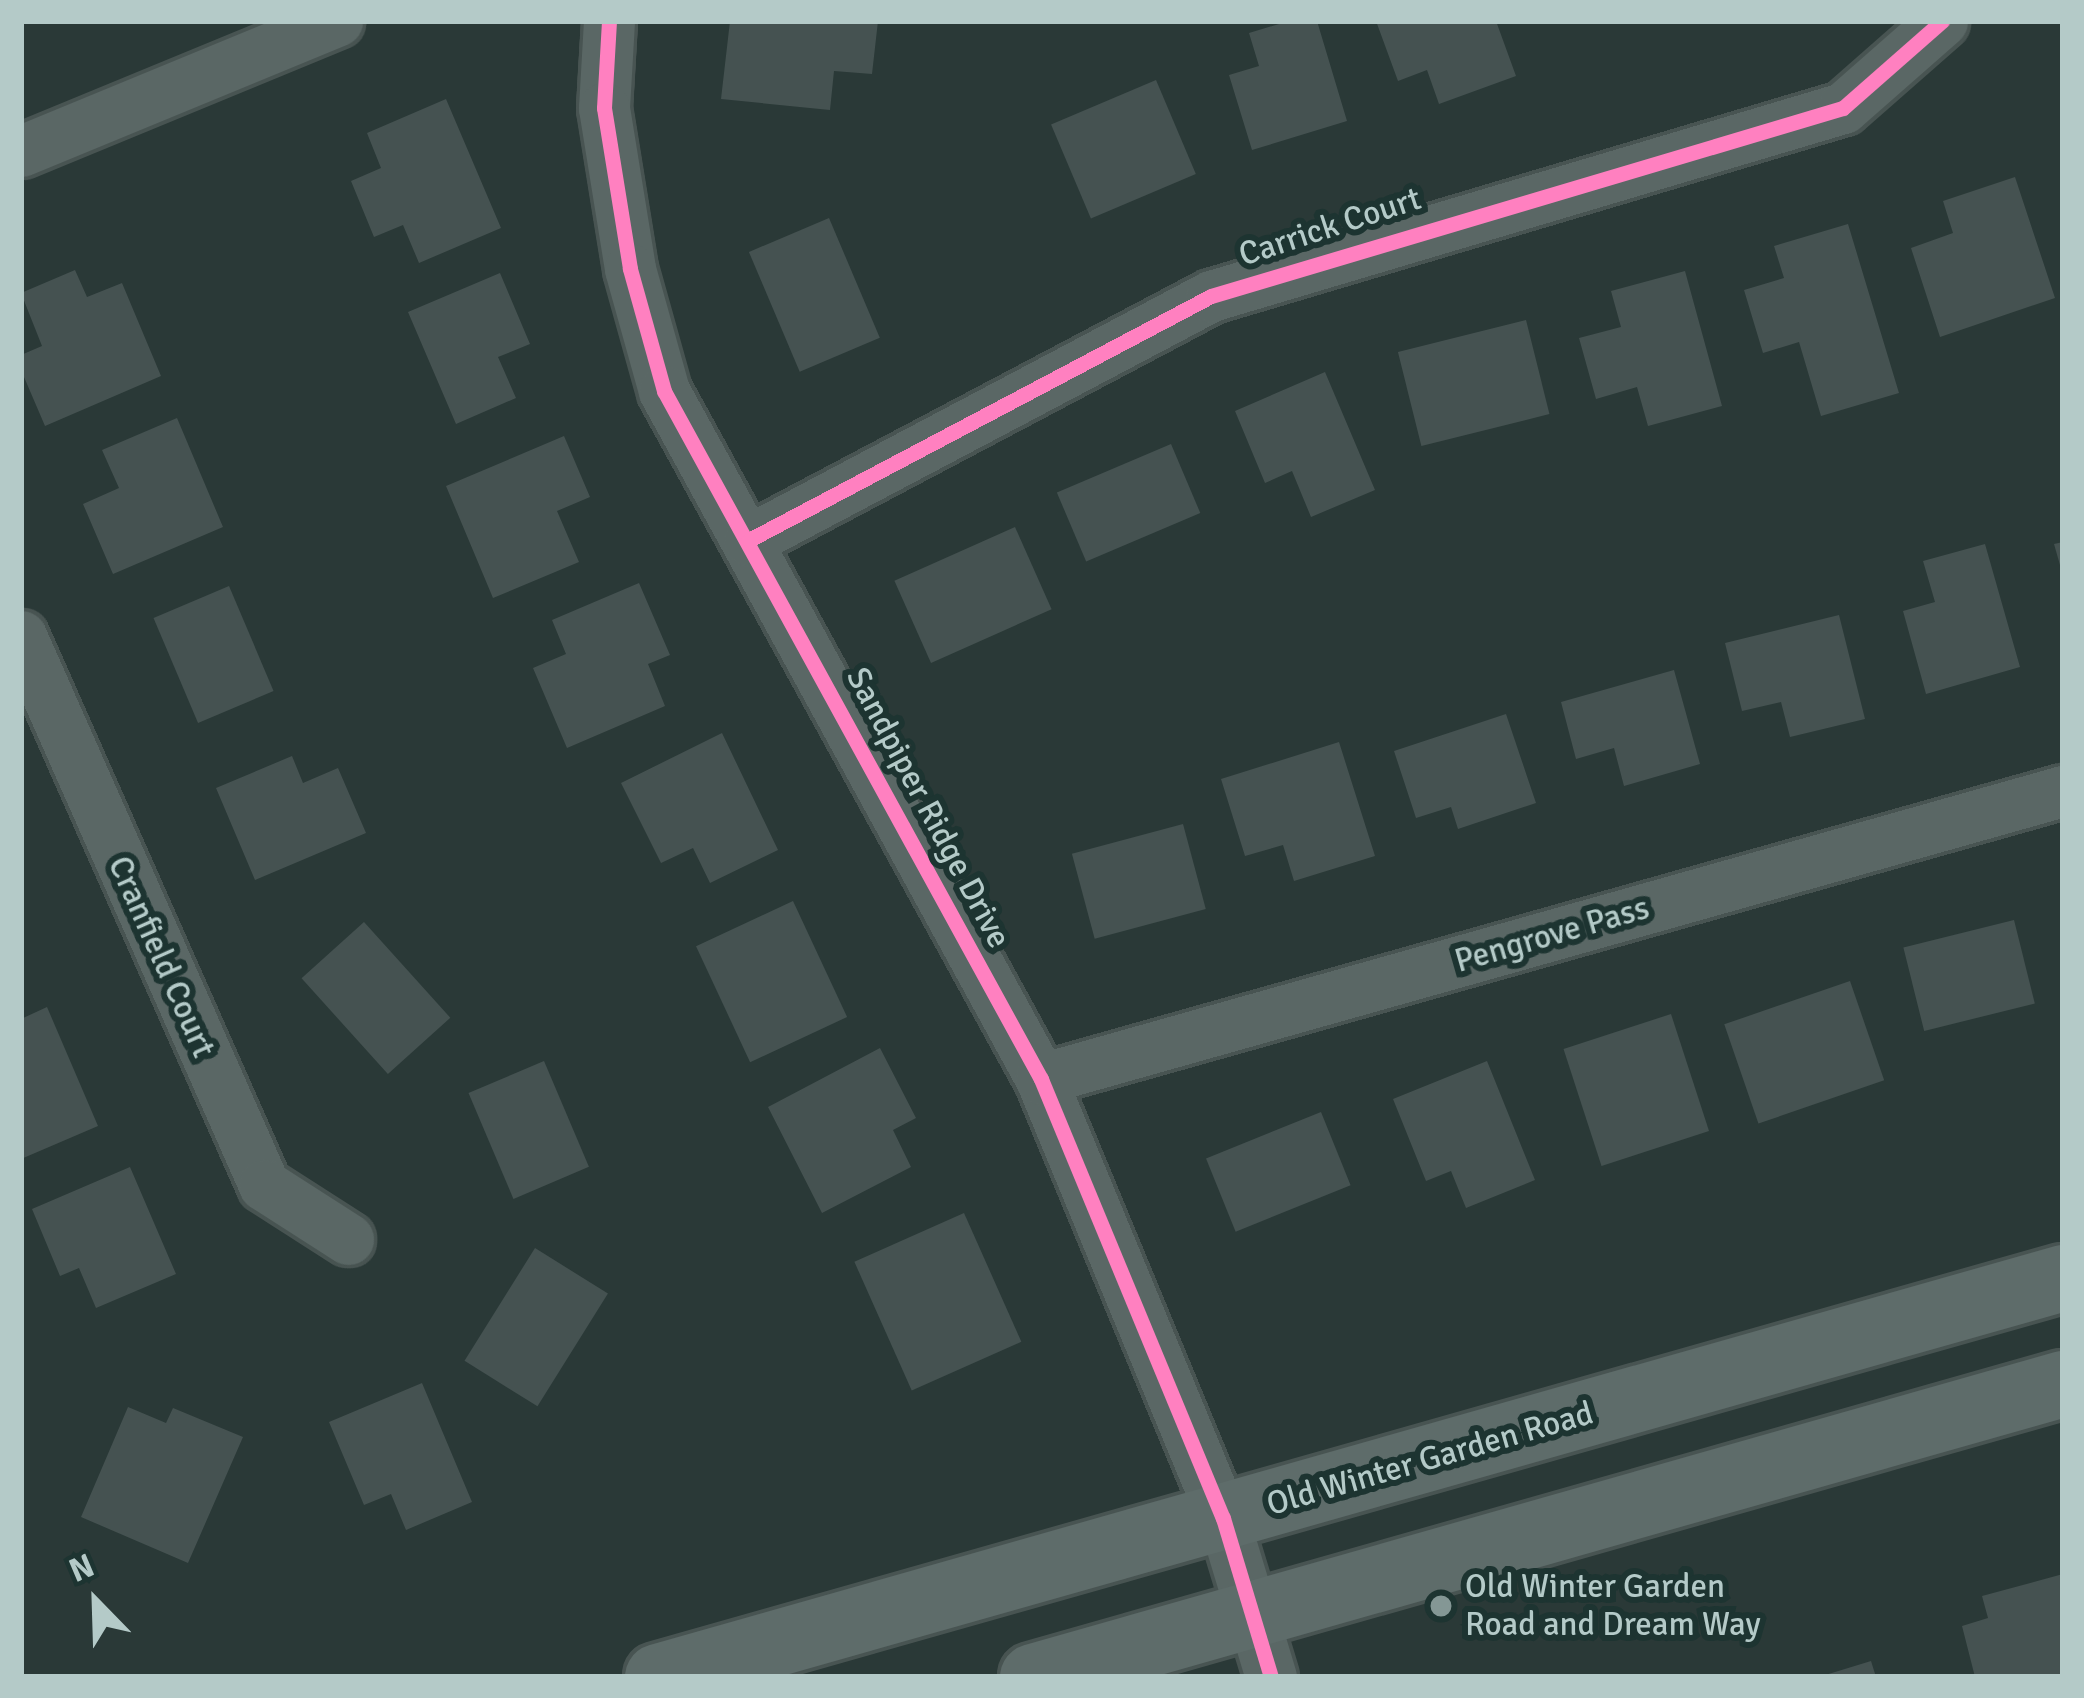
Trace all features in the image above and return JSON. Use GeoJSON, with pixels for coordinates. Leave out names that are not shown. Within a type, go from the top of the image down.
{"type":"FeatureCollection","features":[{"type":"Feature","properties":{"kind":"main road","name":"Old Winter Garden Road"},"geometry":{"type":"LineString","coordinates":[[658,1677],[2063,1278]]}},
{"type":"Feature","properties":{"kind":"main road"},"geometry":{"type":"LineString","coordinates":[[1033,1677],[2063,1384]]}},
{"type":"Feature","properties":{"kind":"street"},"geometry":{"type":"LineString","coordinates":[[21,152],[337,21]]}},
{"type":"Feature","properties":{"kind":"street","name":"Sandpiper Ridge Drive"},"geometry":{"type":"LineString","coordinates":[[609,21],[604,108],[630,268],[664,391],[1041,1079],[1223,1518],[1256,1614],[1271,1677]]}},
{"type":"Feature","properties":{"kind":"street","name":"Carrick Court"},"geometry":{"type":"LineString","coordinates":[[749,540],[1211,296],[1843,108],[1942,21]]}},
{"type":"Feature","properties":{"kind":"street","name":"Cranfield Court"},"geometry":{"type":"LineString","coordinates":[[21,636],[264,1185],[348,1239]]}},
{"type":"Feature","properties":{"kind":"street","name":"Pengrove Pass"},"geometry":{"type":"LineString","coordinates":[[1041,1079],[2063,791]]}},
{"type":"Feature","properties":{"kind":"building"},"geometry":{"type":"Polygon","coordinates":[[[730,21],[878,21],[872,74],[834,71],[830,110],[721,99],[730,21]]]}},
{"type":"Feature","properties":{"kind":"building"},"geometry":{"type":"Polygon","coordinates":[[[1289,21],[1317,21],[1347,121],[1252,150],[1229,75],[1259,66],[1249,33],[1289,21]]]}},
{"type":"Feature","properties":{"kind":"building"},"geometry":{"type":"Polygon","coordinates":[[[1376,21],[1496,21],[1516,76],[1439,104],[1427,70],[1398,81],[1376,21]]]}},
{"type":"Feature","properties":{"kind":"building"},"geometry":{"type":"Polygon","coordinates":[[[1156,80],[1196,174],[1091,218],[1051,125],[1156,80]]]}},
{"type":"Feature","properties":{"kind":"building"},"geometry":{"type":"Polygon","coordinates":[[[446,99],[501,228],[419,263],[403,225],[374,237],[351,181],[381,168],[367,133],[446,99]]]}},
{"type":"Feature","properties":{"kind":"building"},"geometry":{"type":"Polygon","coordinates":[[[2015,177],[2055,298],[1940,337],[1911,248],[1953,233],[1943,201],[2015,177]]]}},
{"type":"Feature","properties":{"kind":"building"},"geometry":{"type":"Polygon","coordinates":[[[829,218],[880,338],[800,372],[749,252],[829,218]]]}},
{"type":"Feature","properties":{"kind":"building"},"geometry":{"type":"Polygon","coordinates":[[[1848,224],[1899,393],[1821,416],[1799,342],[1763,353],[1744,290],[1784,278],[1774,246],[1848,224]]]}},
{"type":"Feature","properties":{"kind":"building"},"geometry":{"type":"Polygon","coordinates":[[[75,270],[87,297],[122,283],[161,376],[45,426],[21,370],[21,355],[42,346],[21,293],[75,270]]]}},
{"type":"Feature","properties":{"kind":"building"},"geometry":{"type":"Polygon","coordinates":[[[1685,271],[1722,406],[1648,426],[1637,387],[1596,399],[1579,338],[1621,327],[1611,291],[1685,271]]]}},
{"type":"Feature","properties":{"kind":"building"},"geometry":{"type":"Polygon","coordinates":[[[500,273],[530,344],[498,357],[516,398],[456,424],[408,312],[500,273]]]}},
{"type":"Feature","properties":{"kind":"building"},"geometry":{"type":"Polygon","coordinates":[[[1526,320],[1549,414],[1421,446],[1398,352],[1526,320]]]}},
{"type":"Feature","properties":{"kind":"building"},"geometry":{"type":"Polygon","coordinates":[[[1325,372],[1375,490],[1311,517],[1292,471],[1265,483],[1235,411],[1325,372]]]}},
{"type":"Feature","properties":{"kind":"building"},"geometry":{"type":"Polygon","coordinates":[[[177,418],[223,527],[113,574],[83,504],[119,488],[102,450],[177,418]]]}},
{"type":"Feature","properties":{"kind":"building"},"geometry":{"type":"Polygon","coordinates":[[[564,436],[590,497],[557,511],[579,562],[493,598],[446,486],[564,436]]]}},
{"type":"Feature","properties":{"kind":"building"},"geometry":{"type":"Polygon","coordinates":[[[1171,444],[1200,513],[1086,561],[1057,492],[1171,444]]]}},
{"type":"Feature","properties":{"kind":"building"},"geometry":{"type":"Polygon","coordinates":[[[1015,527],[1052,609],[931,663],[894,581],[1015,527]]]}},
{"type":"Feature","properties":{"kind":"building"},"geometry":{"type":"Polygon","coordinates":[[[2063,542],[2063,572],[2062,572],[2054,544],[2063,542]]]}},
{"type":"Feature","properties":{"kind":"building"},"geometry":{"type":"Polygon","coordinates":[[[1985,544],[2020,667],[1926,694],[1903,611],[1935,602],[1923,561],[1985,544]]]}},
{"type":"Feature","properties":{"kind":"building"},"geometry":{"type":"Polygon","coordinates":[[[639,583],[670,655],[648,664],[665,706],[567,748],[533,668],[566,654],[552,620],[639,583]]]}},
{"type":"Feature","properties":{"kind":"building"},"geometry":{"type":"Polygon","coordinates":[[[229,586],[274,691],[198,723],[154,618],[229,586]]]}},
{"type":"Feature","properties":{"kind":"building"},"geometry":{"type":"Polygon","coordinates":[[[1839,615],[1865,719],[1790,737],[1781,702],[1742,711],[1725,643],[1839,615]]]}},
{"type":"Feature","properties":{"kind":"building"},"geometry":{"type":"Polygon","coordinates":[[[1674,670],[1700,764],[1624,786],[1614,748],[1576,759],[1561,702],[1674,670]]]}},
{"type":"Feature","properties":{"kind":"building"},"geometry":{"type":"Polygon","coordinates":[[[1506,714],[1536,803],[1458,829],[1451,807],[1416,818],[1394,751],[1506,714]]]}},
{"type":"Feature","properties":{"kind":"building"},"geometry":{"type":"Polygon","coordinates":[[[722,733],[778,850],[710,883],[693,848],[661,863],[621,783],[722,733]]]}},
{"type":"Feature","properties":{"kind":"building"},"geometry":{"type":"Polygon","coordinates":[[[1339,742],[1375,856],[1294,881],[1283,845],[1245,856],[1221,779],[1339,742]]]}},
{"type":"Feature","properties":{"kind":"building"},"geometry":{"type":"Polygon","coordinates":[[[292,756],[303,783],[338,768],[366,833],[255,880],[216,788],[292,756]]]}},
{"type":"Feature","properties":{"kind":"building"},"geometry":{"type":"Polygon","coordinates":[[[1183,824],[1206,909],[1095,939],[1072,854],[1183,824]]]}},
{"type":"Feature","properties":{"kind":"building"},"geometry":{"type":"Polygon","coordinates":[[[793,901],[847,1017],[750,1062],[696,946],[793,901]]]}},
{"type":"Feature","properties":{"kind":"building"},"geometry":{"type":"Polygon","coordinates":[[[2014,920],[2035,1003],[1924,1031],[1903,948],[2014,920]]]}},
{"type":"Feature","properties":{"kind":"building"},"geometry":{"type":"Polygon","coordinates":[[[364,922],[450,1018],[388,1074],[302,978],[364,922]]]}},
{"type":"Feature","properties":{"kind":"building"},"geometry":{"type":"Polygon","coordinates":[[[1850,981],[1884,1080],[1758,1124],[1724,1024],[1850,981]]]}},
{"type":"Feature","properties":{"kind":"building"},"geometry":{"type":"Polygon","coordinates":[[[47,1007],[98,1126],[21,1159],[21,1019],[47,1007]]]}},
{"type":"Feature","properties":{"kind":"building"},"geometry":{"type":"Polygon","coordinates":[[[1671,1014],[1709,1131],[1602,1166],[1564,1049],[1671,1014]]]}},
{"type":"Feature","properties":{"kind":"building"},"geometry":{"type":"Polygon","coordinates":[[[880,1048],[916,1118],[893,1130],[911,1167],[822,1213],[768,1107],[880,1048]]]}},
{"type":"Feature","properties":{"kind":"building"},"geometry":{"type":"Polygon","coordinates":[[[544,1061],[589,1167],[513,1199],[469,1093],[544,1061]]]}},
{"type":"Feature","properties":{"kind":"building"},"geometry":{"type":"Polygon","coordinates":[[[1487,1061],[1535,1180],[1466,1208],[1451,1171],[1426,1181],[1393,1099],[1487,1061]]]}},
{"type":"Feature","properties":{"kind":"building"},"geometry":{"type":"Polygon","coordinates":[[[1321,1112],[1351,1185],[1236,1232],[1206,1158],[1321,1112]]]}},
{"type":"Feature","properties":{"kind":"building"},"geometry":{"type":"Polygon","coordinates":[[[130,1167],[176,1274],[96,1308],[79,1268],[60,1276],[32,1209],[130,1167]]]}},
{"type":"Feature","properties":{"kind":"building"},"geometry":{"type":"Polygon","coordinates":[[[964,1213],[1021,1342],[912,1391],[854,1262],[964,1213]]]}},
{"type":"Feature","properties":{"kind":"building"},"geometry":{"type":"Polygon","coordinates":[[[535,1248],[608,1294],[537,1406],[465,1361],[535,1248]]]}},
{"type":"Feature","properties":{"kind":"building"},"geometry":{"type":"Polygon","coordinates":[[[422,1383],[472,1502],[406,1530],[391,1494],[364,1505],[329,1422],[422,1383]]]}},
{"type":"Feature","properties":{"kind":"building"},"geometry":{"type":"Polygon","coordinates":[[[128,1407],[166,1423],[173,1408],[243,1437],[188,1563],[81,1517],[128,1407]]]}},
{"type":"Feature","properties":{"kind":"building"},"geometry":{"type":"Polygon","coordinates":[[[2063,1574],[2063,1677],[1975,1677],[1962,1626],[1988,1618],[1982,1596],[2063,1574]]]}},
{"type":"Feature","properties":{"kind":"building"},"geometry":{"type":"Polygon","coordinates":[[[1871,1661],[1876,1677],[1822,1677],[1822,1676],[1871,1661]]]}},
{"type":"Feature","properties":{"kind":"cycle path"},"geometry":{"type":"LineString","coordinates":[[609,21],[604,108],[630,269],[664,391],[1041,1079],[1223,1518],[1271,1677]]}},
{"type":"Feature","properties":{"kind":"cycle path"},"geometry":{"type":"LineString","coordinates":[[749,540],[1211,296],[1843,108],[1942,21]]}},
{"type":"Feature","properties":{"kind":"place","name":"Old Winter Garden Road and Dream Way"},"geometry":{"type":"Point","coordinates":[1441,1606]}}]}
